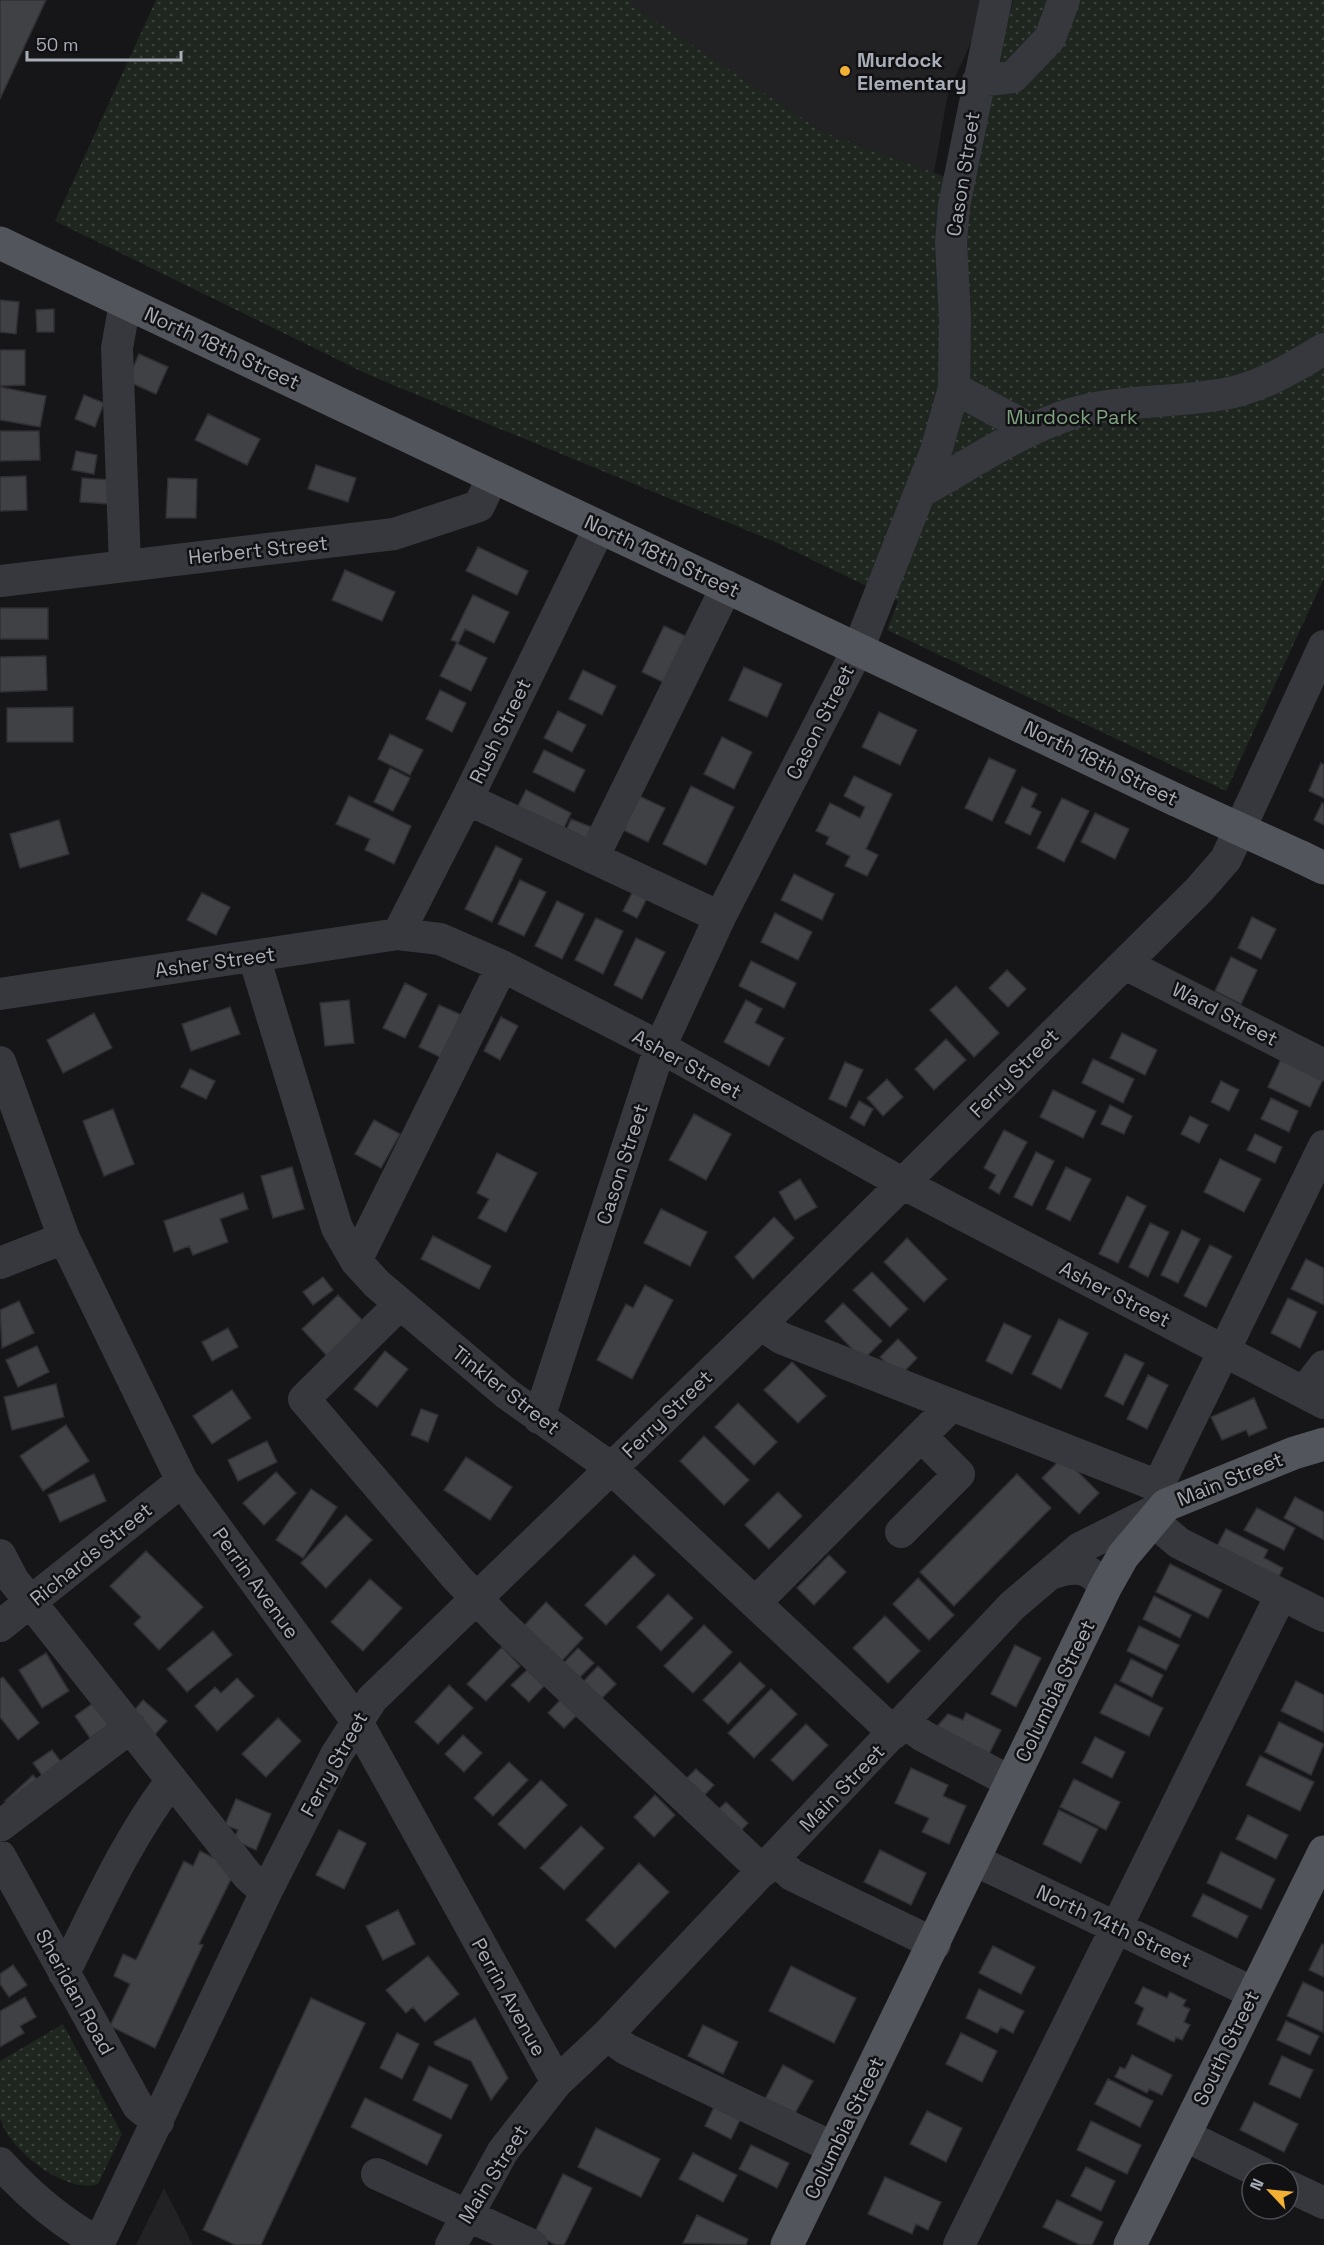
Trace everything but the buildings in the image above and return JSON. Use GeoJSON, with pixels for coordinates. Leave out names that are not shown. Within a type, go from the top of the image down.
{"type":"FeatureCollection","features":[{"type":"Feature","properties":{"kind":"main road","name":"North 18th Street"},"geometry":{"type":"LineString","coordinates":[[0,243],[859,647],[1176,800],[1312,862]]}},
{"type":"Feature","properties":{"kind":"main road","name":"Main Street"},"geometry":{"type":"LineString","coordinates":[[1159,1504],[1324,1444]]}},
{"type":"Feature","properties":{"kind":"main road","name":"Columbia Street"},"geometry":{"type":"LineString","coordinates":[[787,2245],[1105,1588],[1159,1504]]}},
{"type":"Feature","properties":{"kind":"main road","name":"South Street"},"geometry":{"type":"LineString","coordinates":[[1130,2245],[1324,1852]]}},
{"type":"Feature","properties":{"kind":"street","name":"Cason Street"},"geometry":{"type":"LineString","coordinates":[[539,1418],[660,1047],[720,917],[859,647],[922,491],[954,387],[955,318],[951,242],[954,206],[996,0]]}},
{"type":"Feature","properties":{"kind":"street"},"geometry":{"type":"LineString","coordinates":[[978,81],[1013,77],[1050,38],[1064,0]]}},
{"type":"Feature","properties":{"kind":"street"},"geometry":{"type":"LineString","coordinates":[[125,565],[117,348],[126,303]]}},
{"type":"Feature","properties":{"kind":"street"},"geometry":{"type":"LineString","coordinates":[[922,491],[1032,430],[1070,414],[1099,407],[1233,392],[1262,383],[1324,349]]}},
{"type":"Feature","properties":{"kind":"street"},"geometry":{"type":"LineString","coordinates":[[954,387],[1032,430]]}},
{"type":"Feature","properties":{"kind":"street","name":"Herbert Street"},"geometry":{"type":"LineString","coordinates":[[0,581],[394,534],[479,506],[493,476]]}},
{"type":"Feature","properties":{"kind":"street","name":"Rush Street"},"geometry":{"type":"LineString","coordinates":[[398,934],[600,527]]}},
{"type":"Feature","properties":{"kind":"street"},"geometry":{"type":"LineString","coordinates":[[593,858],[727,586]]}},
{"type":"Feature","properties":{"kind":"street","name":"Ferry Street"},"geometry":{"type":"LineString","coordinates":[[99,2244],[266,1892],[356,1720],[372,1699],[610,1467],[761,1324],[1125,964],[1226,859],[1324,646]]}},
{"type":"Feature","properties":{"kind":"street"},"geometry":{"type":"LineString","coordinates":[[467,799],[720,917]]}},
{"type":"Feature","properties":{"kind":"street","name":"Asher Street"},"geometry":{"type":"LineString","coordinates":[[0,994],[398,934],[441,939],[502,966],[660,1047],[902,1184],[1314,1398]]}},
{"type":"Feature","properties":{"kind":"street","name":"Tinkler Street"},"geometry":{"type":"LineString","coordinates":[[254,957],[337,1228],[356,1260],[400,1304],[539,1418],[610,1467],[756,1602],[899,1727],[922,1736],[1011,1782]]}},
{"type":"Feature","properties":{"kind":"street","name":"Ward Street"},"geometry":{"type":"LineString","coordinates":[[1125,964],[1324,1065]]}},
{"type":"Feature","properties":{"kind":"street"},"geometry":{"type":"LineString","coordinates":[[356,1260],[502,966]]}},
{"type":"Feature","properties":{"kind":"street","name":"Perrin Avenue"},"geometry":{"type":"LineString","coordinates":[[0,1062],[64,1238],[182,1481],[356,1720],[557,2082]]}},
{"type":"Feature","properties":{"kind":"street","name":"Columbia Street"},"geometry":{"type":"LineString","coordinates":[[1159,1504],[1225,1350],[1324,1146]]}},
{"type":"Feature","properties":{"kind":"street"},"geometry":{"type":"LineString","coordinates":[[0,1263],[64,1238]]}},
{"type":"Feature","properties":{"kind":"street"},"geometry":{"type":"LineString","coordinates":[[400,1304],[304,1399],[476,1598],[769,1865],[934,1944]]}},
{"type":"Feature","properties":{"kind":"street"},"geometry":{"type":"LineString","coordinates":[[761,1324],[781,1338],[952,1405],[1159,1504],[1179,1543],[1324,1616]]}},
{"type":"Feature","properties":{"kind":"street"},"geometry":{"type":"LineString","coordinates":[[1314,1398],[1324,1366]]}},
{"type":"Feature","properties":{"kind":"street"},"geometry":{"type":"LineString","coordinates":[[756,1602],[952,1405]]}},
{"type":"Feature","properties":{"kind":"street"},"geometry":{"type":"LineString","coordinates":[[901,1532],[959,1474],[921,1436]]}},
{"type":"Feature","properties":{"kind":"street","name":"Richards Street"},"geometry":{"type":"LineString","coordinates":[[0,1626],[182,1481]]}},
{"type":"Feature","properties":{"kind":"street","name":"Main Street"},"geometry":{"type":"LineString","coordinates":[[451,2245],[466,2214],[503,2151],[557,2082],[607,2035],[1012,1606],[1080,1548],[1159,1504]]}},
{"type":"Feature","properties":{"kind":"street"},"geometry":{"type":"LineString","coordinates":[[0,1555],[13,1580],[32,1601],[248,1876],[266,1892]]}},
{"type":"Feature","properties":{"kind":"street"},"geometry":{"type":"LineString","coordinates":[[1053,1573],[1070,1567],[1085,1569],[1095,1574],[1105,1588]]}},
{"type":"Feature","properties":{"kind":"street"},"geometry":{"type":"LineString","coordinates":[[959,2245],[1115,1926],[1281,1595]]}},
{"type":"Feature","properties":{"kind":"street"},"geometry":{"type":"LineString","coordinates":[[0,1826],[131,1727]]}},
{"type":"Feature","properties":{"kind":"street"},"geometry":{"type":"LineString","coordinates":[[64,1973],[125,1851],[172,1780]]}},
{"type":"Feature","properties":{"kind":"street","name":"Sheridan Road"},"geometry":{"type":"LineString","coordinates":[[0,1856],[138,2106],[158,2122]]}},
{"type":"Feature","properties":{"kind":"street","name":"North 14th Street"},"geometry":{"type":"LineString","coordinates":[[974,1860],[1254,1992]]}},
{"type":"Feature","properties":{"kind":"street"},"geometry":{"type":"LineString","coordinates":[[607,2035],[626,2049],[834,2148]]}},
{"type":"Feature","properties":{"kind":"street"},"geometry":{"type":"LineString","coordinates":[[1184,2135],[1240,2162]]}},
{"type":"Feature","properties":{"kind":"street"},"geometry":{"type":"LineString","coordinates":[[0,2163],[33,2196],[80,2233],[99,2244]]}},
{"type":"Feature","properties":{"kind":"street"},"geometry":{"type":"LineString","coordinates":[[376,2174],[532,2245]]}},
{"type":"Feature","properties":{"kind":"street"},"geometry":{"type":"LineString","coordinates":[[1300,2192],[1324,2203]]}},
{"type":"Feature","properties":{"kind":"shaded area","name":"Murdock Elementary"},"geometry":{"type":"Polygon","coordinates":[[[629,0],[980,0],[972,40],[948,93],[934,173],[823,132],[629,4],[629,0]]]}},
{"type":"Feature","properties":{"kind":"shaded area"},"geometry":{"type":"Polygon","coordinates":[[[164,2188],[193,2245],[136,2245],[164,2188]]]}},
{"type":"Feature","properties":{"kind":"green space","name":"Murdock Park"},"geometry":{"type":"Polygon","coordinates":[[[156,0],[629,0],[630,4],[823,132],[970,186],[1013,0],[1324,0],[1324,578],[1226,791],[887,630],[898,601],[773,541],[369,375],[55,221],[156,0]]]}},
{"type":"Feature","properties":{"kind":"green space"},"geometry":{"type":"Polygon","coordinates":[[[63,2024],[122,2134],[98,2184],[85,2186],[70,2183],[40,2167],[14,2143],[0,2118],[0,2061],[63,2024]]]}},
{"type":"Feature","properties":{"kind":"place","name":"Murdock Elementary"},"geometry":{"type":"Point","coordinates":[845,71]}}]}
